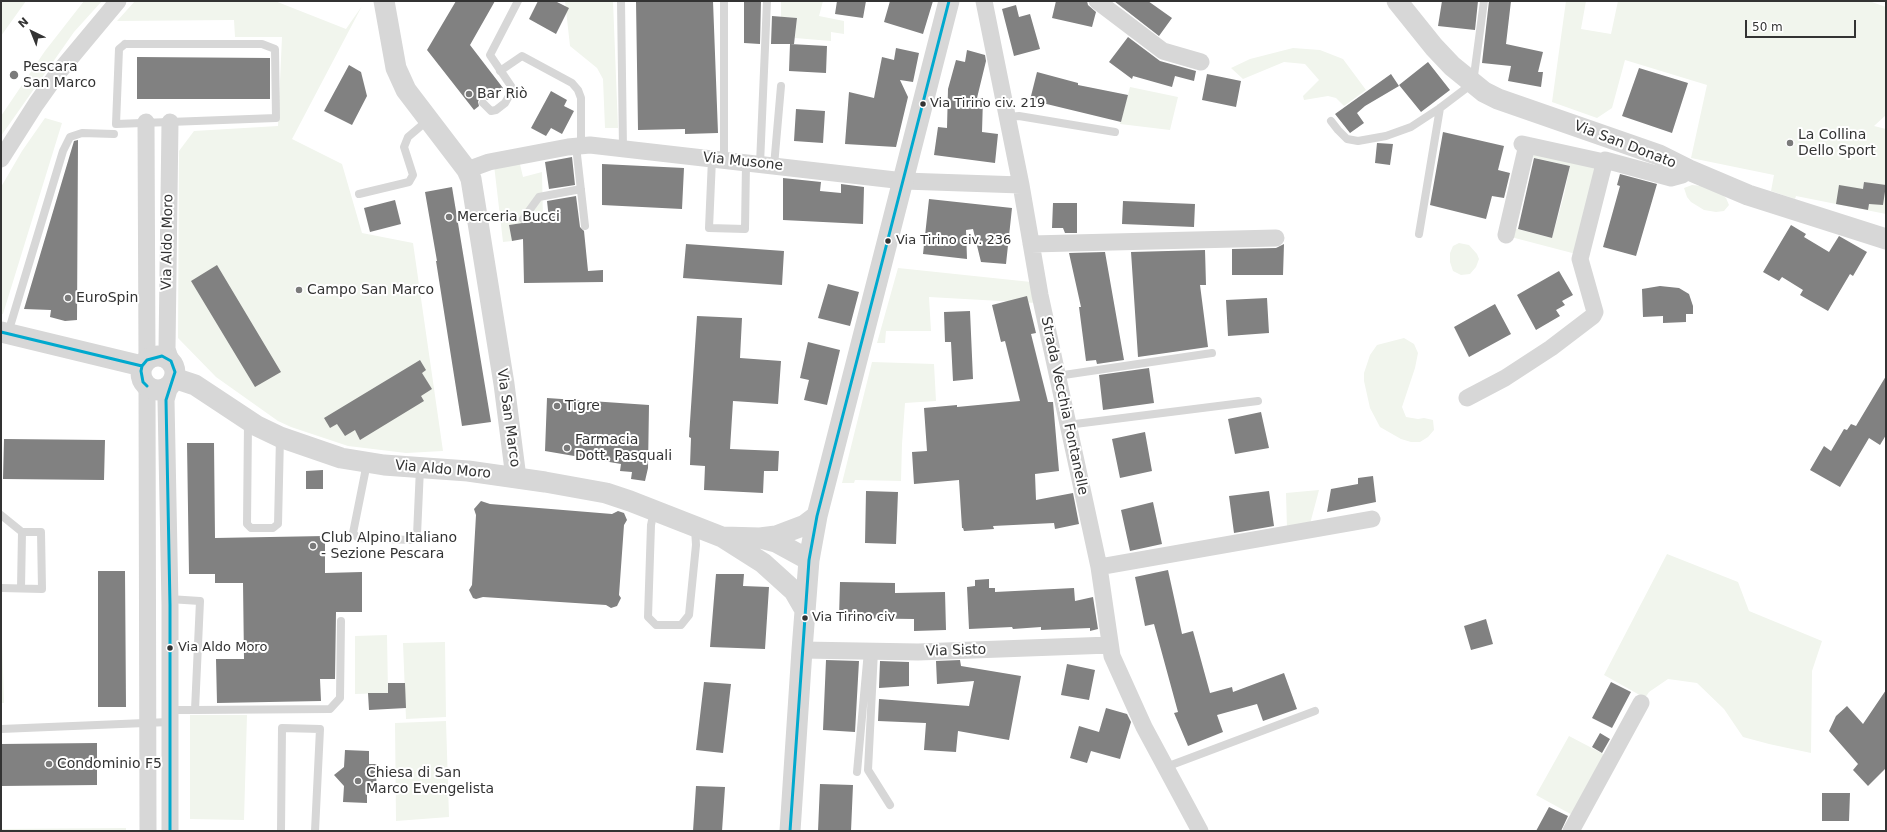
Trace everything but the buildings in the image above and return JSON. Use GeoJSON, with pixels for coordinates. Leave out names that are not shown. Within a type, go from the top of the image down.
{"type":"FeatureCollection","features":[{"type":"Feature","properties":{"kind":"street"},"geometry":{"type":"LineString","coordinates":[[1,159],[36,104],[58,73],[118,1]]}},
{"type":"Feature","properties":{"kind":"street","name":"Via San Marco"},"geometry":{"type":"LineString","coordinates":[[384,1],[396,68],[406,90],[467,170],[471,179],[475,194],[504,384],[516,478],[606,493],[722,537],[763,563],[794,592],[805,610]]}},
{"type":"Feature","properties":{"kind":"street"},"geometry":{"type":"LineString","coordinates":[[790,831],[809,560],[817,516],[950,1]]}},
{"type":"Feature","properties":{"kind":"street","name":"Strada Vecchia Fontanelle"},"geometry":{"type":"LineString","coordinates":[[984,1],[1008,117],[1057,376],[1099,567],[1112,656],[1144,727],[1200,831]]}},
{"type":"Feature","properties":{"kind":"street"},"geometry":{"type":"LineString","coordinates":[[1097,1],[1163,51],[1201,62]]}},
{"type":"Feature","properties":{"kind":"street","name":"Via San Donato"},"geometry":{"type":"LineString","coordinates":[[1397,1],[1434,47],[1452,66],[1484,92],[1498,99],[1659,155],[1689,170],[1748,195],[1886,239]]}},
{"type":"Feature","properties":{"kind":"street","name":"Via Aldo Moro"},"geometry":{"type":"LineString","coordinates":[[145,363],[146,122]]}},
{"type":"Feature","properties":{"kind":"street","name":"Via Aldo Moro"},"geometry":{"type":"LineString","coordinates":[[170,122],[167,349],[172,375],[166,398],[170,831]]}},
{"type":"Feature","properties":{"kind":"street"},"geometry":{"type":"LineString","coordinates":[[1506,236],[1524,144],[1604,162],[1605,160],[1672,178],[1682,175],[1689,170]]}},
{"type":"Feature","properties":{"kind":"street","name":"Via Musone"},"geometry":{"type":"LineString","coordinates":[[467,170],[489,162],[590,145],[904,181],[1021,185]]}},
{"type":"Feature","properties":{"kind":"street"},"geometry":{"type":"LineString","coordinates":[[1467,398],[1505,378],[1551,348],[1593,316],[1595,312],[1580,259],[1604,162]]}},
{"type":"Feature","properties":{"kind":"street"},"geometry":{"type":"LineString","coordinates":[[1031,244],[1276,238]]}},
{"type":"Feature","properties":{"kind":"street"},"geometry":{"type":"LineString","coordinates":[[4,332],[145,363],[157,356],[162,356],[172,375],[166,389],[156,390],[147,386],[141,377],[145,363]]}},
{"type":"Feature","properties":{"kind":"street","name":"Via Aldo Moro"},"geometry":{"type":"LineString","coordinates":[[172,375],[195,385],[248,420],[280,437],[340,458],[367,463],[468,471],[516,478]]}},
{"type":"Feature","properties":{"kind":"street"},"geometry":{"type":"LineString","coordinates":[[147,386],[148,831]]}},
{"type":"Feature","properties":{"kind":"street","name":"Via San Marco"},"geometry":{"type":"LineString","coordinates":[[722,537],[760,538],[776,536],[791,532],[817,516]]}},
{"type":"Feature","properties":{"kind":"street"},"geometry":{"type":"LineString","coordinates":[[1099,567],[1372,519]]}},
{"type":"Feature","properties":{"kind":"street","name":"Via San Marco"},"geometry":{"type":"LineString","coordinates":[[760,538],[776,542],[809,560]]}},
{"type":"Feature","properties":{"kind":"street","name":"Via San Marco"},"geometry":{"type":"LineString","coordinates":[[763,563],[781,566],[809,560]]}},
{"type":"Feature","properties":{"kind":"street","name":"Via Sisto"},"geometry":{"type":"LineString","coordinates":[[802,650],[918,652],[1110,646]]}},
{"type":"Feature","properties":{"kind":"street"},"geometry":{"type":"LineString","coordinates":[[1571,831],[1642,703]]}},
{"type":"Feature","properties":{"kind":"lane"},"geometry":{"type":"LineString","coordinates":[[483,104],[490,111],[496,110],[505,103],[513,89],[490,55],[518,1]]}},
{"type":"Feature","properties":{"kind":"lane"},"geometry":{"type":"LineString","coordinates":[[621,1],[623,149]]}},
{"type":"Feature","properties":{"kind":"lane"},"geometry":{"type":"LineString","coordinates":[[724,1],[718,160],[709,228],[744,229],[781,86]]}},
{"type":"Feature","properties":{"kind":"lane"},"geometry":{"type":"LineString","coordinates":[[760,164],[767,1]]}},
{"type":"Feature","properties":{"kind":"lane"},"geometry":{"type":"LineString","coordinates":[[1331,121],[1348,139],[1358,141],[1386,136],[1404,129],[1440,108],[1473,83],[1484,1]]}},
{"type":"Feature","properties":{"kind":"lane"},"geometry":{"type":"LineString","coordinates":[[125,44],[262,44],[275,49],[276,118],[146,122],[116,124],[119,49],[125,44]]}},
{"type":"Feature","properties":{"kind":"lane"},"geometry":{"type":"LineString","coordinates":[[500,71],[522,56],[572,84],[578,90],[581,98],[579,146],[581,189],[585,226]]}},
{"type":"Feature","properties":{"kind":"lane"},"geometry":{"type":"LineString","coordinates":[[1419,234],[1440,108]]}},
{"type":"Feature","properties":{"kind":"lane"},"geometry":{"type":"LineString","coordinates":[[1008,117],[1019,116],[1115,132]]}},
{"type":"Feature","properties":{"kind":"lane"},"geometry":{"type":"LineString","coordinates":[[359,194],[409,182],[413,175],[404,147],[408,137],[428,119]]}},
{"type":"Feature","properties":{"kind":"lane"},"geometry":{"type":"LineString","coordinates":[[4,332],[63,151],[70,137],[82,134],[114,134]]}},
{"type":"Feature","properties":{"kind":"lane"},"geometry":{"type":"LineString","coordinates":[[523,220],[539,197],[581,189]]}},
{"type":"Feature","properties":{"kind":"lane"},"geometry":{"type":"LineString","coordinates":[[1057,376],[1212,353]]}},
{"type":"Feature","properties":{"kind":"lane"},"geometry":{"type":"LineString","coordinates":[[1067,425],[1258,401]]}},
{"type":"Feature","properties":{"kind":"lane"},"geometry":{"type":"LineString","coordinates":[[248,420],[247,524],[251,528],[273,528],[278,524],[280,437]]}},
{"type":"Feature","properties":{"kind":"lane"},"geometry":{"type":"LineString","coordinates":[[367,463],[353,533],[358,538],[412,540],[417,535],[420,468]]}},
{"type":"Feature","properties":{"kind":"lane"},"geometry":{"type":"LineString","coordinates":[[654,510],[650,525],[648,617],[656,625],[681,625],[689,615],[696,546],[695,528]]}},
{"type":"Feature","properties":{"kind":"lane"},"geometry":{"type":"LineString","coordinates":[[1,516],[22,532],[41,532],[42,589],[1,588]]}},
{"type":"Feature","properties":{"kind":"lane"},"geometry":{"type":"LineString","coordinates":[[21,588],[22,532]]}},
{"type":"Feature","properties":{"kind":"lane"},"geometry":{"type":"LineString","coordinates":[[169,599],[200,601],[195,710]]}},
{"type":"Feature","properties":{"kind":"lane"},"geometry":{"type":"LineString","coordinates":[[1,729],[147,723],[195,710],[330,709],[340,698],[341,621]]}},
{"type":"Feature","properties":{"kind":"lane"},"geometry":{"type":"LineString","coordinates":[[857,772],[871,651]]}},
{"type":"Feature","properties":{"kind":"lane"},"geometry":{"type":"LineString","coordinates":[[871,651],[868,770],[890,805]]}},
{"type":"Feature","properties":{"kind":"lane"},"geometry":{"type":"LineString","coordinates":[[1166,767],[1315,711]]}},
{"type":"Feature","properties":{"kind":"lane"},"geometry":{"type":"LineString","coordinates":[[280,831],[282,728],[320,729],[315,831]]}},
{"type":"Feature","properties":{"kind":"shaded area"},"geometry":{"type":"Polygon","coordinates":[[[1,1],[26,1],[1,36],[1,1]]]}},
{"type":"Feature","properties":{"kind":"shaded area"},"geometry":{"type":"Polygon","coordinates":[[[84,1],[102,1],[74,32],[1,136],[1,116],[45,51],[84,1]]]}},
{"type":"Feature","properties":{"kind":"shaded area","name":"Campo San Marco"},"geometry":{"type":"Polygon","coordinates":[[[135,1],[275,1],[346,29],[362,6],[292,139],[342,164],[362,233],[413,243],[443,451],[406,453],[348,446],[291,427],[278,421],[216,377],[178,338],[179,151],[194,131],[278,126],[282,37],[235,37],[234,20],[117,21],[135,1]]]}},
{"type":"Feature","properties":{"kind":"shaded area"},"geometry":{"type":"Polygon","coordinates":[[[565,1],[613,1],[618,128],[605,128],[603,79],[597,68],[570,46],[565,1]]]}},
{"type":"Feature","properties":{"kind":"shaded area"},"geometry":{"type":"Polygon","coordinates":[[[781,1],[823,1],[819,16],[844,21],[844,34],[831,32],[831,41],[795,38],[797,18],[781,17],[781,1]]]}},
{"type":"Feature","properties":{"kind":"shaded area"},"geometry":{"type":"Polygon","coordinates":[[[1566,1],[1586,1],[1581,29],[1611,34],[1618,1],[1869,1],[1886,7],[1886,115],[1874,126],[1886,129],[1886,214],[1796,196],[1795,199],[1771,191],[1774,175],[1691,158],[1707,85],[1625,60],[1612,108],[1597,118],[1552,102],[1566,1]]]}},
{"type":"Feature","properties":{"kind":"shaded area"},"geometry":{"type":"Polygon","coordinates":[[[1293,48],[1320,50],[1343,59],[1366,90],[1344,106],[1336,98],[1328,96],[1304,100],[1303,96],[1319,80],[1305,64],[1284,62],[1243,79],[1231,68],[1250,59],[1293,48]]]}},
{"type":"Feature","properties":{"kind":"shaded area"},"geometry":{"type":"Polygon","coordinates":[[[1130,87],[1178,97],[1170,130],[1120,124],[1130,87]]]}},
{"type":"Feature","properties":{"kind":"shaded area"},"geometry":{"type":"Polygon","coordinates":[[[45,118],[62,123],[3,314],[1,314],[1,187],[22,151],[45,118]]]}},
{"type":"Feature","properties":{"kind":"shaded area"},"geometry":{"type":"Polygon","coordinates":[[[1533,150],[1596,165],[1576,254],[1511,237],[1513,228],[1552,238],[1564,195],[1570,166],[1531,157],[1533,150]]]}},
{"type":"Feature","properties":{"kind":"shaded area"},"geometry":{"type":"Polygon","coordinates":[[[519,160],[523,177],[542,172],[543,220],[509,225],[512,241],[503,242],[494,165],[519,160]]]}},
{"type":"Feature","properties":{"kind":"shaded area"},"geometry":{"type":"Polygon","coordinates":[[[1692,185],[1702,186],[1721,193],[1726,198],[1729,205],[1724,211],[1716,212],[1704,210],[1691,202],[1687,197],[1684,188],[1692,185]]]}},
{"type":"Feature","properties":{"kind":"shaded area"},"geometry":{"type":"Polygon","coordinates":[[[1459,243],[1469,245],[1477,254],[1479,259],[1476,267],[1470,274],[1461,275],[1453,271],[1450,262],[1450,253],[1453,246],[1459,243]]]}},
{"type":"Feature","properties":{"kind":"shaded area"},"geometry":{"type":"Polygon","coordinates":[[[898,268],[1031,282],[1036,303],[929,297],[931,331],[886,331],[885,343],[877,343],[898,268]]]}},
{"type":"Feature","properties":{"kind":"shaded area"},"geometry":{"type":"Polygon","coordinates":[[[1404,338],[1414,344],[1418,353],[1415,368],[1402,407],[1406,417],[1433,420],[1434,430],[1428,437],[1420,442],[1411,442],[1401,439],[1380,427],[1370,408],[1364,381],[1364,373],[1370,355],[1377,345],[1404,338]]]}},
{"type":"Feature","properties":{"kind":"shaded area"},"geometry":{"type":"Polygon","coordinates":[[[872,362],[934,364],[936,401],[905,403],[901,481],[855,480],[854,483],[842,483],[872,362]]]}},
{"type":"Feature","properties":{"kind":"shaded area"},"geometry":{"type":"Polygon","coordinates":[[[1319,490],[1310,524],[1287,529],[1286,493],[1319,490]]]}},
{"type":"Feature","properties":{"kind":"shaded area"},"geometry":{"type":"Polygon","coordinates":[[[1667,554],[1738,582],[1749,611],[1822,641],[1812,671],[1811,753],[1743,737],[1724,709],[1697,683],[1668,679],[1649,692],[1645,698],[1604,675],[1667,554]]]}},
{"type":"Feature","properties":{"kind":"shaded area"},"geometry":{"type":"Polygon","coordinates":[[[1,606],[4,703],[1,703],[1,606]]]}},
{"type":"Feature","properties":{"kind":"shaded area"},"geometry":{"type":"Polygon","coordinates":[[[387,635],[388,693],[355,694],[355,636],[387,635]]]}},
{"type":"Feature","properties":{"kind":"shaded area"},"geometry":{"type":"Polygon","coordinates":[[[445,642],[446,717],[406,719],[403,643],[445,642]]]}},
{"type":"Feature","properties":{"kind":"shaded area"},"geometry":{"type":"Polygon","coordinates":[[[190,715],[247,715],[244,820],[190,819],[190,715]]]}},
{"type":"Feature","properties":{"kind":"shaded area"},"geometry":{"type":"Polygon","coordinates":[[[446,721],[449,817],[396,821],[395,723],[446,721]]]}},
{"type":"Feature","properties":{"kind":"shaded area"},"geometry":{"type":"Polygon","coordinates":[[[1569,736],[1609,757],[1576,817],[1536,795],[1569,736]]]}},
{"type":"Feature","properties":{"kind":"shaded area"},"geometry":{"type":"Polygon","coordinates":[[[126,828],[126,831],[1,831],[1,829],[126,828]]]}},
{"type":"Feature","properties":{"kind":"transit line"},"geometry":{"type":"LineString","coordinates":[[790,831],[809,560],[817,516],[949,1]]}},
{"type":"Feature","properties":{"kind":"transit line"},"geometry":{"type":"LineString","coordinates":[[1,332],[142,366]]}},
{"type":"Feature","properties":{"kind":"transit line"},"geometry":{"type":"LineString","coordinates":[[147,386],[143,382],[141,371],[142,366],[147,360],[162,356],[171,361],[175,372],[166,400],[170,605],[170,831]]}},
{"type":"Feature","properties":{"kind":"place","name":"Pescara San Marco"},"geometry":{"type":"Point","coordinates":[14,75]}},
{"type":"Feature","properties":{"kind":"place","name":"Bar Riò"},"geometry":{"type":"Point","coordinates":[469,94]}},
{"type":"Feature","properties":{"kind":"place","name":"Via Tirino civ. 219"},"geometry":{"type":"Point","coordinates":[923,104]}},
{"type":"Feature","properties":{"kind":"place","name":"La Collina Dello Sport"},"geometry":{"type":"Point","coordinates":[1790,143]}},
{"type":"Feature","properties":{"kind":"place","name":"Merceria Bucci"},"geometry":{"type":"Point","coordinates":[449,217]}},
{"type":"Feature","properties":{"kind":"place","name":"Via Tirino civ. 236"},"geometry":{"type":"Point","coordinates":[888,241]}},
{"type":"Feature","properties":{"kind":"place","name":"Campo San Marco"},"geometry":{"type":"Point","coordinates":[299,290]}},
{"type":"Feature","properties":{"kind":"place","name":"EuroSpin"},"geometry":{"type":"Point","coordinates":[68,298]}},
{"type":"Feature","properties":{"kind":"place","name":"Tigre"},"geometry":{"type":"Point","coordinates":[557,406]}},
{"type":"Feature","properties":{"kind":"place","name":"Farmacia Dott. Pasquali"},"geometry":{"type":"Point","coordinates":[567,448]}},
{"type":"Feature","properties":{"kind":"place","name":"Club Alpino Italiano - Sezione Pescara"},"geometry":{"type":"Point","coordinates":[313,546]}},
{"type":"Feature","properties":{"kind":"place","name":"Via Tirino civ"},"geometry":{"type":"Point","coordinates":[805,618]}},
{"type":"Feature","properties":{"kind":"place","name":"Via Aldo Moro"},"geometry":{"type":"Point","coordinates":[170,648]}},
{"type":"Feature","properties":{"kind":"place","name":"Condominio F5"},"geometry":{"type":"Point","coordinates":[49,764]}},
{"type":"Feature","properties":{"kind":"place","name":"Chiesa di San Marco Evengelista"},"geometry":{"type":"Point","coordinates":[358,781]}}]}
